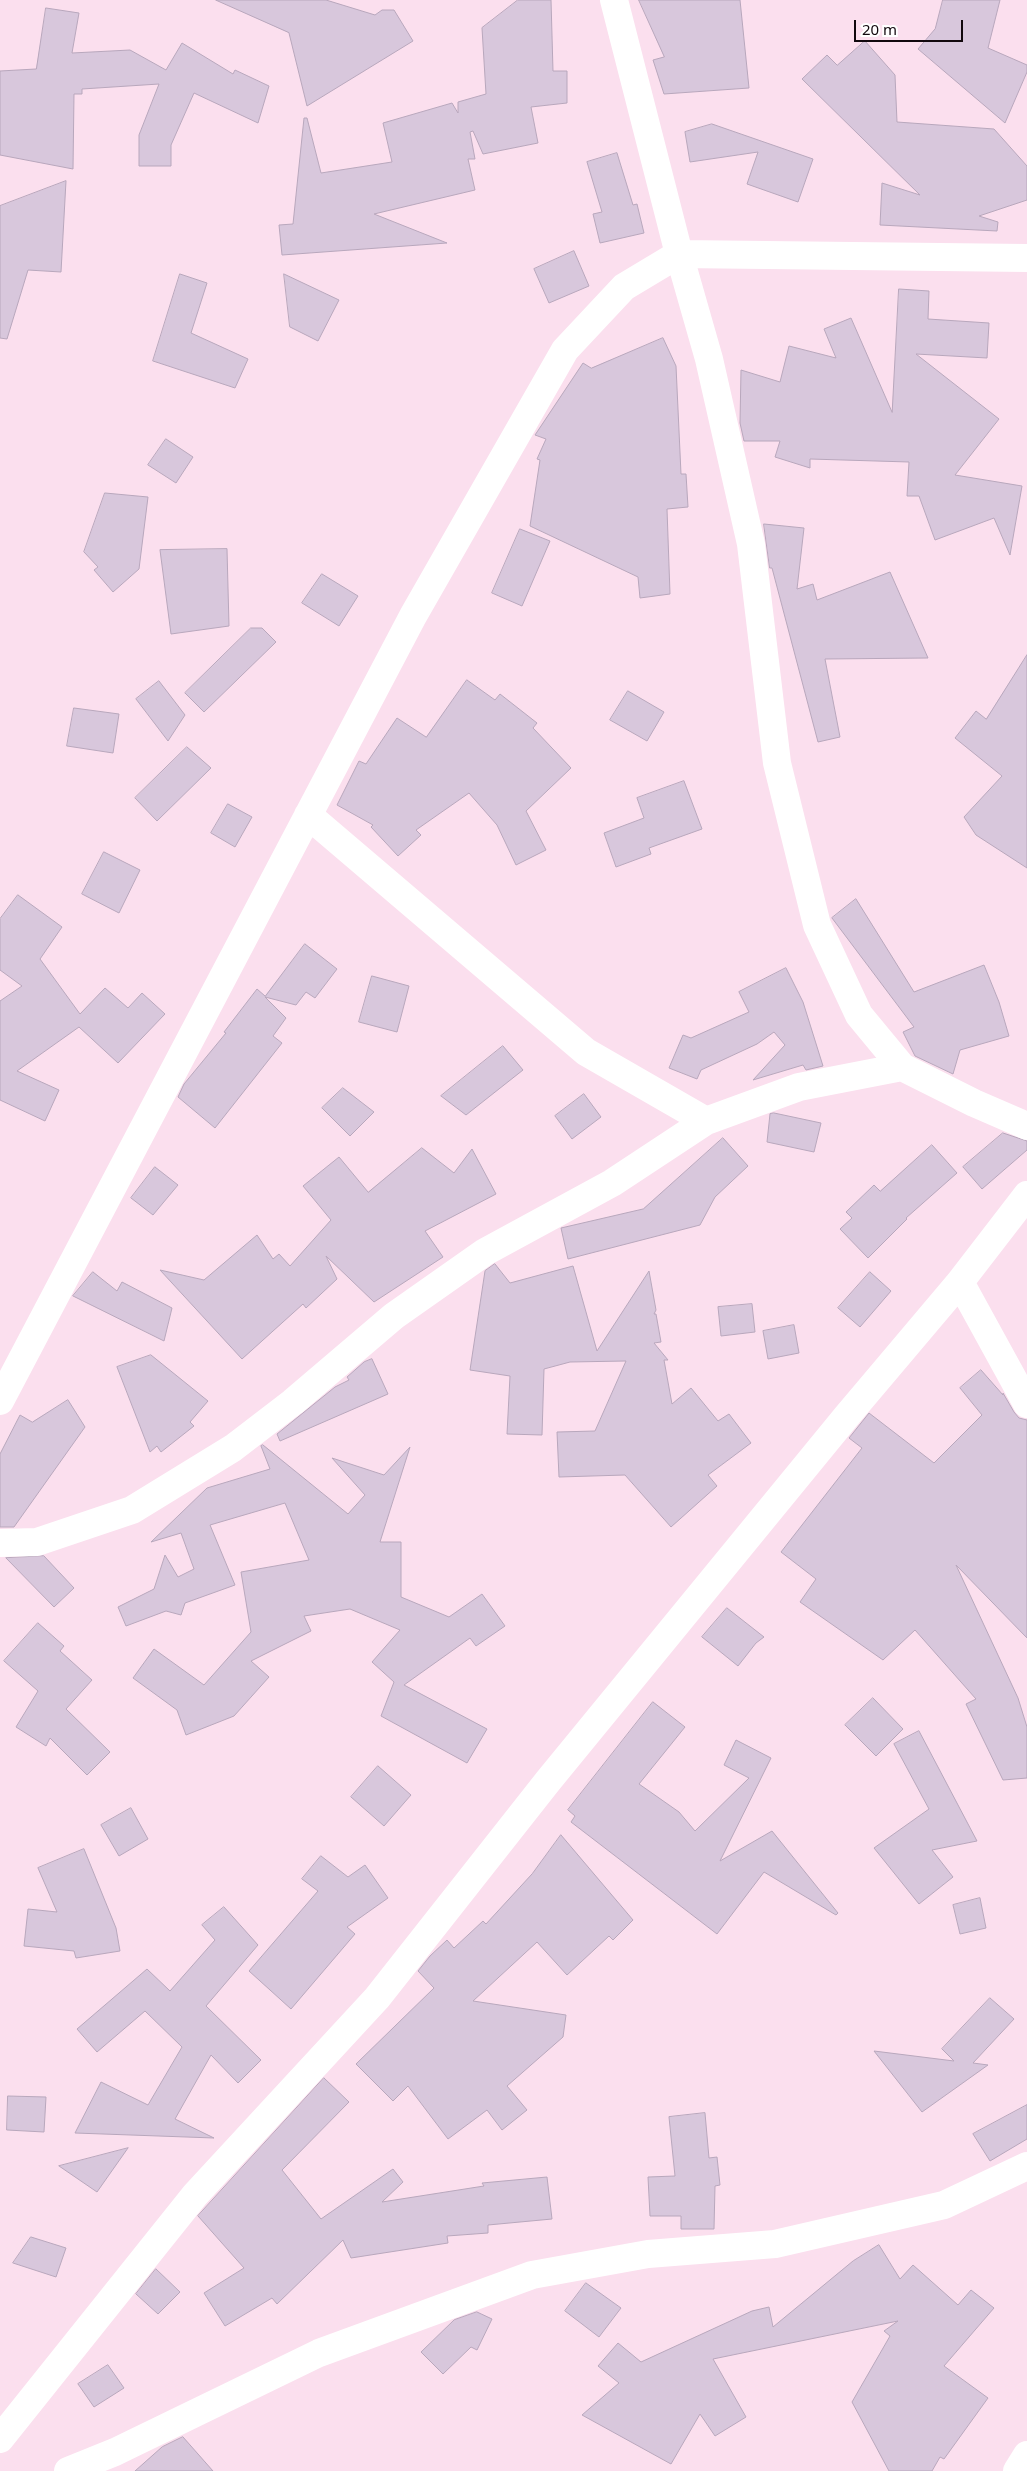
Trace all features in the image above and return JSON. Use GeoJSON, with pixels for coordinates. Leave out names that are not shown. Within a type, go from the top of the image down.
{"type":"FeatureCollection","features":[{"type":"Feature","properties":{"kind":"street"},"geometry":{"type":"LineString","coordinates":[[614,0],[679,254],[709,359],[751,544],[777,763],[817,925],[859,1015],[902,1067],[974,1103],[1027,1126]]}},
{"type":"Feature","properties":{"kind":"street"},"geometry":{"type":"LineString","coordinates":[[2,1391],[413,616],[565,350],[624,287],[679,254],[1027,258]]}},
{"type":"Feature","properties":{"kind":"street"},"geometry":{"type":"LineString","coordinates":[[308,815],[586,1052],[706,1121]]}},
{"type":"Feature","properties":{"kind":"street"},"geometry":{"type":"LineString","coordinates":[[0,1543],[37,1542],[132,1510],[233,1448],[293,1402],[394,1316],[485,1252],[612,1183],[706,1121],[800,1087],[902,1067]]}},
{"type":"Feature","properties":{"kind":"street"},"geometry":{"type":"LineString","coordinates":[[0,2439],[195,2195],[377,1998],[548,1781],[840,1424],[960,1282],[1027,1195]]}},
{"type":"Feature","properties":{"kind":"street"},"geometry":{"type":"LineString","coordinates":[[960,1282],[1027,1404]]}},
{"type":"Feature","properties":{"kind":"street"},"geometry":{"type":"LineString","coordinates":[[68,2471],[115,2452],[319,2353],[532,2275],[648,2254],[775,2244],[944,2205],[1027,2166]]}},
{"type":"Feature","properties":{"kind":"street"},"geometry":{"type":"LineString","coordinates":[[1016,2471],[1027,2455]]}},
{"type":"Feature","properties":{"kind":"building"},"geometry":{"type":"Polygon","coordinates":[[[216,0],[326,0],[375,15],[382,10],[394,10],[413,41],[307,106],[289,33],[216,0]]]}},
{"type":"Feature","properties":{"kind":"building"},"geometry":{"type":"Polygon","coordinates":[[[518,0],[551,0],[553,71],[567,71],[567,103],[531,107],[538,143],[483,154],[473,131],[470,132],[475,159],[468,159],[475,190],[374,214],[447,243],[282,255],[279,225],[293,224],[304,118],[307,118],[321,173],[392,162],[383,123],[452,103],[458,113],[458,102],[486,94],[482,28],[518,0]]]}},
{"type":"Feature","properties":{"kind":"building"},"geometry":{"type":"Polygon","coordinates":[[[639,0],[740,0],[749,88],[664,94],[653,60],[664,57],[639,0]]]}},
{"type":"Feature","properties":{"kind":"building"},"geometry":{"type":"Polygon","coordinates":[[[943,0],[1000,0],[988,48],[1027,65],[1027,72],[1005,123],[918,49],[935,29],[943,0]]]}},
{"type":"Feature","properties":{"kind":"building"},"geometry":{"type":"Polygon","coordinates":[[[46,8],[79,13],[72,53],[130,50],[166,70],[182,43],[233,74],[235,70],[269,86],[258,123],[194,93],[171,145],[171,166],[139,166],[139,135],[159,84],[82,89],[82,94],[74,94],[73,169],[0,155],[0,71],[36,69],[46,8]]]}},
{"type":"Feature","properties":{"kind":"building"},"geometry":{"type":"Polygon","coordinates":[[[865,41],[895,75],[897,122],[994,129],[1027,166],[1027,200],[979,216],[998,222],[997,231],[880,225],[882,183],[920,195],[802,79],[827,55],[837,65],[865,41]]]}},
{"type":"Feature","properties":{"kind":"building"},"geometry":{"type":"Polygon","coordinates":[[[712,124],[813,159],[798,202],[747,184],[758,152],[690,162],[685,132],[712,124]]]}},
{"type":"Feature","properties":{"kind":"building"},"geometry":{"type":"Polygon","coordinates":[[[617,153],[633,205],[637,204],[644,233],[600,243],[593,214],[602,212],[587,162],[617,153]]]}},
{"type":"Feature","properties":{"kind":"building"},"geometry":{"type":"Polygon","coordinates":[[[66,181],[61,272],[28,270],[7,339],[0,338],[0,206],[66,181]]]}},
{"type":"Feature","properties":{"kind":"building"},"geometry":{"type":"Polygon","coordinates":[[[574,251],[589,286],[549,303],[534,269],[574,251]]]}},
{"type":"Feature","properties":{"kind":"building"},"geometry":{"type":"Polygon","coordinates":[[[180,274],[207,283],[191,333],[248,359],[235,388],[153,361],[180,274]]]}},
{"type":"Feature","properties":{"kind":"building"},"geometry":{"type":"Polygon","coordinates":[[[284,274],[339,300],[318,341],[290,327],[284,274]]]}},
{"type":"Feature","properties":{"kind":"building"},"geometry":{"type":"Polygon","coordinates":[[[899,289],[929,291],[928,319],[989,323],[987,358],[916,354],[999,419],[955,475],[1022,486],[1010,555],[994,518],[935,540],[919,496],[907,496],[909,462],[810,459],[810,468],[775,457],[780,441],[744,441],[740,423],[741,370],[780,382],[789,346],[836,358],[824,329],[851,318],[892,412],[899,289]]]}},
{"type":"Feature","properties":{"kind":"building"},"geometry":{"type":"Polygon","coordinates":[[[663,338],[676,366],[681,474],[686,474],[688,507],[667,509],[670,594],[640,598],[638,577],[530,526],[540,460],[537,459],[546,439],[535,435],[583,363],[591,368],[663,338]]]}},
{"type":"Feature","properties":{"kind":"building"},"geometry":{"type":"Polygon","coordinates":[[[166,439],[193,457],[176,483],[148,465],[166,439]]]}},
{"type":"Feature","properties":{"kind":"building"},"geometry":{"type":"Polygon","coordinates":[[[105,493],[148,497],[139,569],[113,592],[94,570],[98,567],[84,552],[105,493]]]}},
{"type":"Feature","properties":{"kind":"building"},"geometry":{"type":"Polygon","coordinates":[[[764,524],[804,528],[797,589],[813,584],[817,600],[890,572],[928,658],[825,659],[840,737],[818,742],[772,568],[770,568],[764,524]]]}},
{"type":"Feature","properties":{"kind":"building"},"geometry":{"type":"Polygon","coordinates":[[[520,529],[550,541],[522,606],[492,593],[520,529]]]}},
{"type":"Feature","properties":{"kind":"building"},"geometry":{"type":"Polygon","coordinates":[[[227,549],[229,626],[171,634],[160,550],[227,549]]]}},
{"type":"Feature","properties":{"kind":"building"},"geometry":{"type":"Polygon","coordinates":[[[322,574],[358,596],[339,626],[302,603],[322,574]]]}},
{"type":"Feature","properties":{"kind":"building"},"geometry":{"type":"Polygon","coordinates":[[[251,628],[262,628],[276,642],[204,712],[185,693],[251,628]]]}},
{"type":"Feature","properties":{"kind":"building"},"geometry":{"type":"Polygon","coordinates":[[[1027,655],[1027,868],[976,835],[964,817],[1002,776],[955,738],[976,711],[986,719],[1027,655]]]}},
{"type":"Feature","properties":{"kind":"building"},"geometry":{"type":"Polygon","coordinates":[[[467,680],[495,700],[500,694],[537,723],[533,728],[571,768],[526,811],[546,850],[516,865],[497,825],[469,793],[416,830],[421,835],[398,856],[371,827],[373,825],[337,805],[359,761],[366,764],[397,718],[426,737],[467,680]]]}},
{"type":"Feature","properties":{"kind":"building"},"geometry":{"type":"Polygon","coordinates":[[[159,681],[185,715],[168,741],[136,699],[159,681]]]}},
{"type":"Feature","properties":{"kind":"building"},"geometry":{"type":"Polygon","coordinates":[[[628,691],[664,712],[647,741],[610,720],[628,691]]]}},
{"type":"Feature","properties":{"kind":"building"},"geometry":{"type":"Polygon","coordinates":[[[74,708],[119,714],[113,753],[67,746],[74,708]]]}},
{"type":"Feature","properties":{"kind":"building"},"geometry":{"type":"Polygon","coordinates":[[[187,747],[211,768],[157,821],[135,798],[187,747]]]}},
{"type":"Feature","properties":{"kind":"building"},"geometry":{"type":"Polygon","coordinates":[[[684,781],[702,829],[649,848],[651,854],[616,867],[604,833],[644,818],[637,798],[684,781]]]}},
{"type":"Feature","properties":{"kind":"building"},"geometry":{"type":"Polygon","coordinates":[[[228,804],[252,817],[235,847],[211,833],[228,804]]]}},
{"type":"Feature","properties":{"kind":"building"},"geometry":{"type":"Polygon","coordinates":[[[104,852],[140,870],[119,913],[82,894],[104,852]]]}},
{"type":"Feature","properties":{"kind":"building"},"geometry":{"type":"Polygon","coordinates":[[[18,895],[62,927],[40,959],[80,1014],[105,988],[128,1008],[142,993],[165,1014],[118,1063],[79,1027],[17,1071],[59,1090],[45,1121],[0,1100],[0,1001],[22,986],[0,970],[0,919],[18,895]]]}},
{"type":"Feature","properties":{"kind":"building"},"geometry":{"type":"Polygon","coordinates":[[[856,899],[914,992],[984,965],[999,1002],[1009,1036],[960,1050],[953,1074],[915,1056],[903,1032],[914,1027],[832,918],[856,899]]]}},
{"type":"Feature","properties":{"kind":"building"},"geometry":{"type":"Polygon","coordinates":[[[305,944],[337,969],[315,998],[306,992],[296,1005],[265,997],[286,1018],[273,1036],[282,1043],[215,1128],[178,1097],[184,1084],[226,1033],[224,1032],[257,989],[265,996],[305,944]]]}},
{"type":"Feature","properties":{"kind":"building"},"geometry":{"type":"Polygon","coordinates":[[[786,968],[803,1002],[823,1066],[806,1070],[803,1065],[753,1080],[785,1045],[774,1032],[757,1044],[701,1070],[697,1079],[669,1068],[683,1035],[691,1038],[749,1012],[739,992],[786,968]]]}},
{"type":"Feature","properties":{"kind":"building"},"geometry":{"type":"Polygon","coordinates":[[[372,976],[409,986],[397,1032],[359,1022],[372,976]]]}},
{"type":"Feature","properties":{"kind":"building"},"geometry":{"type":"Polygon","coordinates":[[[503,1046],[523,1070],[466,1115],[441,1096],[503,1046]]]}},
{"type":"Feature","properties":{"kind":"building"},"geometry":{"type":"Polygon","coordinates":[[[343,1088],[374,1112],[350,1136],[322,1108],[343,1088]]]}},
{"type":"Feature","properties":{"kind":"building"},"geometry":{"type":"Polygon","coordinates":[[[584,1094],[601,1117],[572,1139],[555,1116],[584,1094]]]}},
{"type":"Feature","properties":{"kind":"building"},"geometry":{"type":"Polygon","coordinates":[[[774,1113],[821,1123],[814,1152],[767,1142],[770,1114],[774,1113]]]}},
{"type":"Feature","properties":{"kind":"building"},"geometry":{"type":"Polygon","coordinates":[[[1003,1133],[1027,1141],[1027,1150],[982,1189],[963,1167],[1003,1133]]]}},
{"type":"Feature","properties":{"kind":"building"},"geometry":{"type":"Polygon","coordinates":[[[723,1138],[748,1166],[715,1197],[700,1225],[568,1259],[561,1228],[643,1209],[723,1138]]]}},
{"type":"Feature","properties":{"kind":"building"},"geometry":{"type":"Polygon","coordinates":[[[932,1145],[957,1173],[906,1218],[868,1258],[840,1229],[852,1218],[846,1212],[874,1185],[880,1191],[932,1145]]]}},
{"type":"Feature","properties":{"kind":"building"},"geometry":{"type":"Polygon","coordinates":[[[422,1148],[454,1173],[472,1149],[496,1194],[425,1231],[443,1257],[374,1302],[326,1256],[337,1279],[306,1308],[303,1304],[242,1359],[160,1270],[204,1280],[257,1235],[273,1259],[279,1254],[290,1266],[331,1220],[303,1186],[339,1157],[368,1192],[422,1148]]]}},
{"type":"Feature","properties":{"kind":"building"},"geometry":{"type":"Polygon","coordinates":[[[155,1167],[178,1185],[153,1215],[131,1198],[155,1167]]]}},
{"type":"Feature","properties":{"kind":"building"},"geometry":{"type":"Polygon","coordinates":[[[495,1264],[510,1283],[573,1266],[597,1351],[649,1271],[656,1310],[654,1314],[656,1314],[661,1342],[654,1343],[668,1360],[664,1360],[672,1404],[691,1388],[718,1421],[729,1414],[751,1443],[708,1475],[717,1486],[671,1527],[625,1475],[559,1477],[557,1432],[595,1431],[626,1361],[570,1362],[544,1369],[542,1435],[507,1434],[510,1376],[470,1370],[485,1271],[495,1264]]]}},
{"type":"Feature","properties":{"kind":"building"},"geometry":{"type":"Polygon","coordinates":[[[93,1272],[117,1291],[122,1282],[172,1308],[164,1341],[73,1296],[93,1272]]]}},
{"type":"Feature","properties":{"kind":"building"},"geometry":{"type":"Polygon","coordinates":[[[870,1272],[891,1291],[860,1327],[838,1308],[870,1272]]]}},
{"type":"Feature","properties":{"kind":"building"},"geometry":{"type":"Polygon","coordinates":[[[752,1304],[755,1332],[721,1336],[718,1307],[752,1304]]]}},
{"type":"Feature","properties":{"kind":"building"},"geometry":{"type":"Polygon","coordinates":[[[794,1325],[799,1353],[768,1359],[763,1331],[794,1325]]]}},
{"type":"Feature","properties":{"kind":"building"},"geometry":{"type":"Polygon","coordinates":[[[151,1355],[208,1401],[190,1422],[194,1426],[161,1452],[157,1446],[150,1452],[117,1367],[151,1355]]]}},
{"type":"Feature","properties":{"kind":"building"},"geometry":{"type":"Polygon","coordinates":[[[372,1359],[388,1394],[280,1441],[277,1434],[335,1387],[349,1380],[347,1377],[364,1362],[372,1359]]]}},
{"type":"Feature","properties":{"kind":"building"},"geometry":{"type":"Polygon","coordinates":[[[981,1370],[1003,1395],[1003,1393],[1019,1418],[1027,1420],[1027,1638],[956,1565],[1018,1698],[1027,1727],[1027,1778],[1003,1780],[966,1704],[976,1699],[915,1630],[883,1660],[800,1602],[816,1579],[781,1552],[862,1448],[849,1438],[869,1413],[934,1463],[982,1415],[960,1388],[981,1370]]]}},
{"type":"Feature","properties":{"kind":"building"},"geometry":{"type":"Polygon","coordinates":[[[68,1400],[85,1427],[14,1527],[0,1527],[0,1454],[20,1415],[32,1422],[68,1400]]]}},
{"type":"Feature","properties":{"kind":"building"},"geometry":{"type":"Polygon","coordinates":[[[263,1445],[348,1514],[365,1495],[332,1458],[384,1475],[410,1447],[380,1542],[401,1542],[401,1597],[449,1617],[482,1594],[505,1626],[476,1646],[470,1638],[404,1685],[487,1729],[467,1763],[381,1716],[394,1682],[372,1662],[400,1630],[350,1609],[304,1616],[311,1631],[251,1661],[269,1677],[234,1716],[186,1735],[177,1710],[133,1678],[154,1649],[204,1685],[251,1632],[241,1572],[309,1560],[285,1503],[210,1525],[235,1585],[185,1603],[181,1615],[166,1611],[126,1626],[118,1607],[154,1589],[165,1555],[178,1577],[194,1569],[181,1533],[151,1542],[207,1488],[270,1469],[261,1446],[263,1445]]]}},
{"type":"Feature","properties":{"kind":"building"},"geometry":{"type":"Polygon","coordinates":[[[44,1556],[74,1588],[54,1607],[6,1558],[44,1556]]]}},
{"type":"Feature","properties":{"kind":"building"},"geometry":{"type":"Polygon","coordinates":[[[727,1608],[764,1637],[756,1643],[738,1666],[702,1637],[727,1608]]]}},
{"type":"Feature","properties":{"kind":"building"},"geometry":{"type":"Polygon","coordinates":[[[38,1623],[64,1646],[60,1651],[92,1680],[66,1709],[110,1752],[87,1775],[50,1738],[46,1746],[16,1727],[38,1691],[4,1661],[38,1623]]]}},
{"type":"Feature","properties":{"kind":"building"},"geometry":{"type":"Polygon","coordinates":[[[873,1698],[903,1729],[876,1756],[845,1725],[873,1698]]]}},
{"type":"Feature","properties":{"kind":"building"},"geometry":{"type":"Polygon","coordinates":[[[653,1702],[685,1727],[639,1784],[679,1812],[695,1831],[749,1778],[724,1765],[736,1740],[771,1758],[720,1861],[772,1831],[838,1913],[836,1915],[764,1872],[717,1934],[571,1822],[575,1816],[568,1810],[653,1702]]]}},
{"type":"Feature","properties":{"kind":"building"},"geometry":{"type":"Polygon","coordinates":[[[919,1731],[977,1841],[932,1850],[953,1877],[919,1904],[874,1848],[929,1809],[894,1744],[919,1731]]]}},
{"type":"Feature","properties":{"kind":"building"},"geometry":{"type":"Polygon","coordinates":[[[378,1766],[411,1795],[384,1826],[351,1797],[378,1766]]]}},
{"type":"Feature","properties":{"kind":"building"},"geometry":{"type":"Polygon","coordinates":[[[131,1808],[148,1839],[119,1856],[101,1825],[131,1808]]]}},
{"type":"Feature","properties":{"kind":"building"},"geometry":{"type":"Polygon","coordinates":[[[561,1835],[633,1920],[613,1940],[609,1936],[567,1975],[537,1942],[473,2001],[566,2015],[563,2037],[507,2086],[527,2110],[502,2130],[487,2110],[448,2139],[408,2086],[393,2101],[356,2064],[434,1988],[418,1971],[430,1956],[447,1940],[454,1948],[483,1921],[486,1924],[532,1874],[561,1835]]]}},
{"type":"Feature","properties":{"kind":"building"},"geometry":{"type":"Polygon","coordinates":[[[84,1849],[116,1928],[120,1951],[76,1958],[74,1951],[24,1946],[28,1909],[57,1912],[38,1868],[84,1849]]]}},
{"type":"Feature","properties":{"kind":"building"},"geometry":{"type":"Polygon","coordinates":[[[321,1856],[348,1877],[365,1865],[388,1898],[347,1927],[355,1934],[291,2009],[249,1971],[318,1891],[302,1879],[321,1856]]]}},
{"type":"Feature","properties":{"kind":"building"},"geometry":{"type":"Polygon","coordinates":[[[980,1898],[986,1928],[960,1934],[953,1905],[980,1898]]]}},
{"type":"Feature","properties":{"kind":"building"},"geometry":{"type":"Polygon","coordinates":[[[224,1907],[258,1945],[206,2006],[261,2060],[238,2083],[211,2055],[175,2119],[214,2138],[75,2133],[101,2082],[148,2105],[182,2047],[145,2011],[97,2052],[77,2029],[147,1969],[170,1991],[215,1940],[202,1925],[224,1907]]]}},
{"type":"Feature","properties":{"kind":"building"},"geometry":{"type":"Polygon","coordinates":[[[990,1998],[1014,2019],[973,2063],[988,2065],[922,2112],[874,2051],[954,2061],[942,2049],[990,1998]]]}},
{"type":"Feature","properties":{"kind":"building"},"geometry":{"type":"Polygon","coordinates":[[[324,2078],[349,2102],[282,2170],[321,2219],[393,2169],[403,2182],[382,2202],[484,2186],[482,2183],[547,2177],[552,2219],[488,2225],[488,2233],[447,2236],[448,2243],[351,2258],[343,2240],[277,2304],[272,2298],[225,2326],[204,2293],[244,2268],[198,2216],[324,2078]]]}},
{"type":"Feature","properties":{"kind":"building"},"geometry":{"type":"Polygon","coordinates":[[[8,2096],[46,2097],[44,2132],[7,2130],[8,2096]]]}},
{"type":"Feature","properties":{"kind":"building"},"geometry":{"type":"Polygon","coordinates":[[[1027,2105],[1027,2139],[990,2161],[973,2134],[1027,2105]]]}},
{"type":"Feature","properties":{"kind":"building"},"geometry":{"type":"Polygon","coordinates":[[[705,2113],[709,2158],[717,2157],[720,2185],[715,2186],[714,2229],[681,2229],[681,2216],[650,2216],[648,2177],[675,2176],[669,2117],[705,2113]]]}},
{"type":"Feature","properties":{"kind":"building"},"geometry":{"type":"Polygon","coordinates":[[[128,2148],[97,2192],[59,2166],[128,2148]]]}},
{"type":"Feature","properties":{"kind":"building"},"geometry":{"type":"Polygon","coordinates":[[[31,2237],[66,2248],[56,2277],[13,2263],[31,2237]]]}},
{"type":"Feature","properties":{"kind":"building"},"geometry":{"type":"Polygon","coordinates":[[[879,2245],[900,2279],[913,2265],[958,2305],[971,2290],[994,2308],[944,2366],[988,2398],[944,2459],[940,2457],[932,2471],[889,2471],[852,2402],[890,2336],[884,2331],[898,2321],[713,2359],[746,2417],[715,2436],[700,2414],[671,2464],[582,2415],[619,2383],[598,2366],[618,2343],[641,2362],[752,2311],[769,2307],[773,2327],[853,2261],[879,2245]]]}},
{"type":"Feature","properties":{"kind":"building"},"geometry":{"type":"Polygon","coordinates":[[[156,2269],[180,2292],[158,2314],[136,2294],[156,2269]]]}},
{"type":"Feature","properties":{"kind":"building"},"geometry":{"type":"Polygon","coordinates":[[[586,2283],[621,2308],[599,2337],[565,2311],[586,2283]]]}},
{"type":"Feature","properties":{"kind":"building"},"geometry":{"type":"Polygon","coordinates":[[[477,2312],[492,2319],[477,2350],[471,2347],[443,2374],[421,2352],[454,2320],[477,2312]]]}},
{"type":"Feature","properties":{"kind":"building"},"geometry":{"type":"Polygon","coordinates":[[[108,2365],[124,2388],[94,2407],[78,2384],[108,2365]]]}},
{"type":"Feature","properties":{"kind":"building"},"geometry":{"type":"Polygon","coordinates":[[[183,2437],[213,2471],[135,2471],[162,2447],[183,2437]]]}}]}
